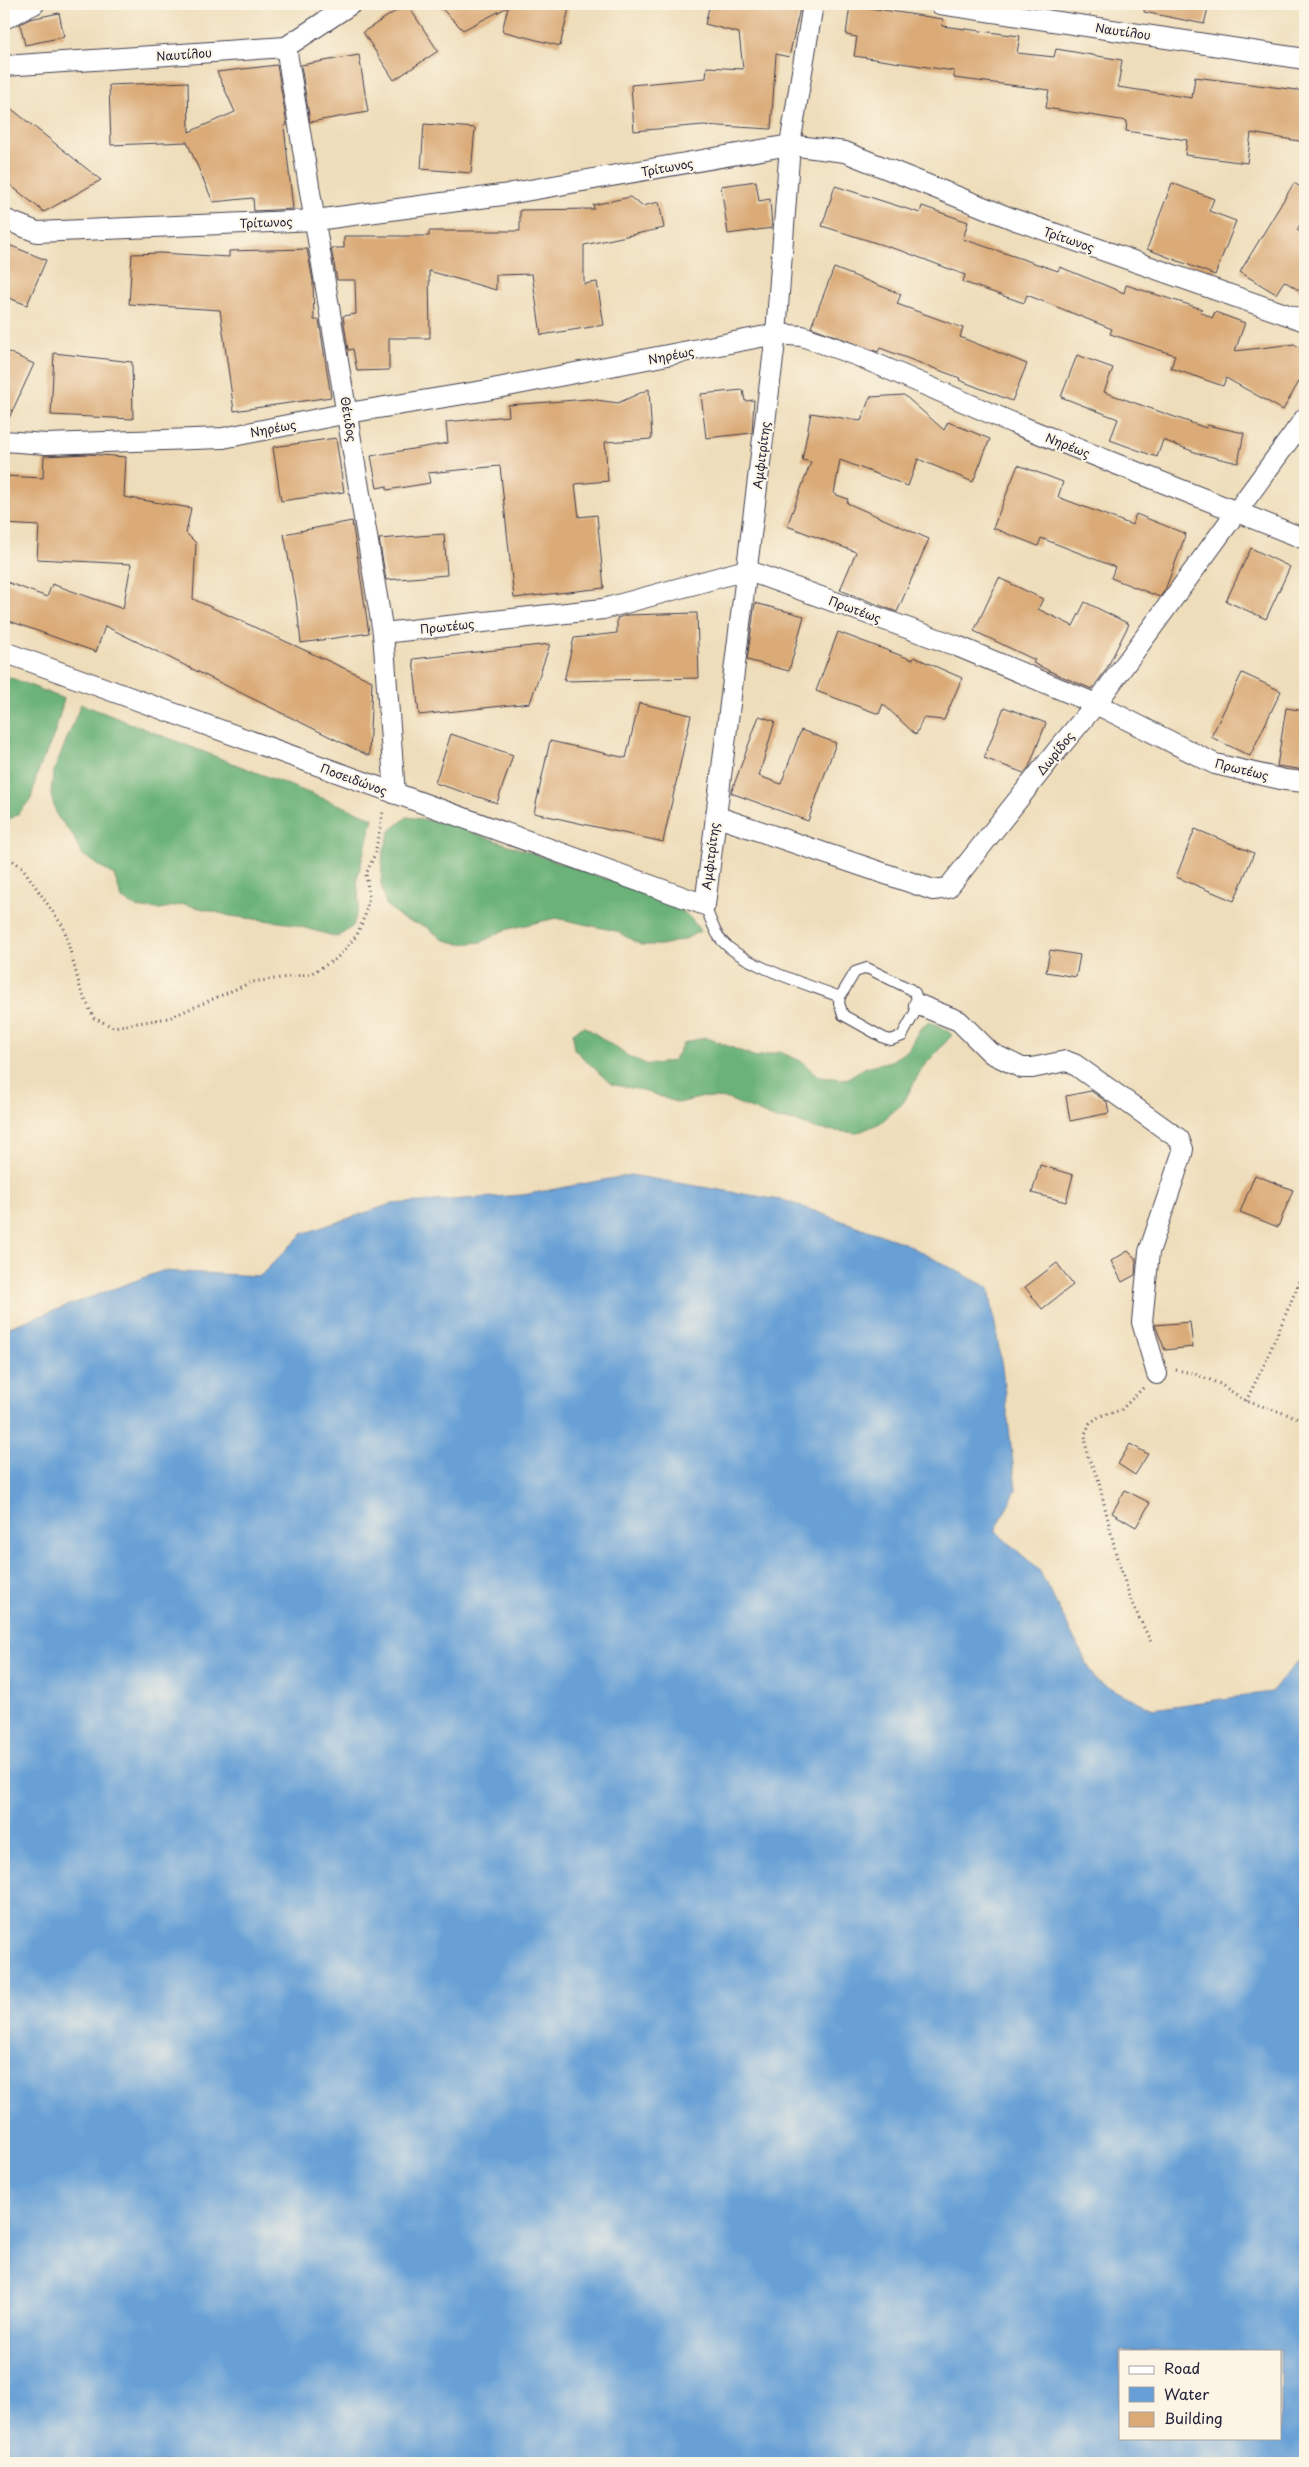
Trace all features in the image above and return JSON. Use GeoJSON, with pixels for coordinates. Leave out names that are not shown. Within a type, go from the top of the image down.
{"type":"FeatureCollection","features":[{"type":"Feature","properties":{"kind":"street"},"geometry":{"type":"LineString","coordinates":[[4,19],[34,4]]}},
{"type":"Feature","properties":{"kind":"street","name":"Ναυτίλου"},"geometry":{"type":"LineString","coordinates":[[4,66],[286,47],[351,4]]}},
{"type":"Feature","properties":{"kind":"street","name":"Αμφιτρίτης"},"geometry":{"type":"LineString","coordinates":[[705,905],[776,334],[790,146],[814,4]]}},
{"type":"Feature","properties":{"kind":"street","name":"Ναυτίλου"},"geometry":{"type":"LineString","coordinates":[[940,4],[1305,59]]}},
{"type":"Feature","properties":{"kind":"street","name":"Θέτιδος"},"geometry":{"type":"LineString","coordinates":[[286,47],[383,633],[395,794]]}},
{"type":"Feature","properties":{"kind":"street","name":"Τρίτωνος"},"geometry":{"type":"LineString","coordinates":[[4,219],[37,232],[316,220],[502,195],[790,146],[845,152],[1013,219],[1305,321]]}},
{"type":"Feature","properties":{"kind":"street","name":"Νηρέως"},"geometry":{"type":"LineString","coordinates":[[4,440],[46,444],[223,438],[348,413],[482,391],[776,334],[802,336],[858,356],[1013,423],[1237,514],[1305,539]]}},
{"type":"Feature","properties":{"kind":"street","name":"Δωρίδος"},"geometry":{"type":"LineString","coordinates":[[715,816],[933,890],[943,890],[951,885],[1096,704],[1237,514],[1305,418]]}},
{"type":"Feature","properties":{"kind":"street","name":"Πρωτέως"},"geometry":{"type":"LineString","coordinates":[[383,633],[603,609],[746,570],[957,646],[1096,704],[1215,764],[1285,780],[1305,782]]}},
{"type":"Feature","properties":{"kind":"street","name":"Ποσειδώνος"},"geometry":{"type":"LineString","coordinates":[[4,652],[705,905]]}},
{"type":"Feature","properties":{"kind":"street"},"geometry":{"type":"LineString","coordinates":[[919,1005],[959,1021],[991,1053],[1022,1068],[1029,1069],[1070,1062],[1179,1139],[1183,1149],[1182,1154],[1149,1252],[1142,1322],[1157,1374]]}},
{"type":"Feature","properties":{"kind":"lane"},"geometry":{"type":"LineString","coordinates":[[705,905],[718,937],[745,959],[840,997]]}},
{"type":"Feature","properties":{"kind":"lane"},"geometry":{"type":"LineString","coordinates":[[867,968],[910,989],[915,993],[919,1005],[902,1036],[891,1040],[842,1015],[839,1003],[840,997],[855,972],[867,968]]}},
{"type":"Feature","properties":{"kind":"path"},"geometry":{"type":"LineString","coordinates":[[4,860],[9,858],[22,867],[64,928],[71,959],[94,1018],[114,1027],[169,1018],[252,982],[310,974],[336,959],[357,936],[365,915],[370,896],[366,874],[375,854],[382,813],[395,794]]}},
{"type":"Feature","properties":{"kind":"path"},"geometry":{"type":"LineString","coordinates":[[1246,1400],[1264,1365],[1305,1269]]}},
{"type":"Feature","properties":{"kind":"path"},"geometry":{"type":"LineString","coordinates":[[1151,1642],[1138,1619],[1126,1585],[1110,1534],[1098,1478],[1087,1455],[1085,1434],[1090,1423],[1100,1416],[1121,1410],[1138,1395],[1150,1378],[1170,1369],[1194,1373],[1220,1384],[1246,1400],[1305,1420]]}},
{"type":"Feature","properties":{"kind":"green space"},"geometry":{"type":"Polygon","coordinates":[[[4,675],[64,699],[55,732],[37,774],[31,799],[17,815],[4,822],[4,675]]]}},
{"type":"Feature","properties":{"kind":"green space"},"geometry":{"type":"Polygon","coordinates":[[[81,704],[373,818],[357,879],[359,904],[353,926],[338,937],[287,923],[231,916],[184,904],[160,909],[139,908],[122,899],[114,875],[81,854],[73,835],[57,816],[51,795],[53,773],[81,704]]]}},
{"type":"Feature","properties":{"kind":"green space"},"geometry":{"type":"Polygon","coordinates":[[[407,817],[445,823],[653,895],[680,909],[696,924],[700,931],[685,939],[662,945],[641,945],[616,931],[556,918],[504,930],[482,942],[460,944],[442,939],[427,927],[403,919],[386,905],[381,884],[383,853],[390,831],[407,817]]]}},
{"type":"Feature","properties":{"kind":"green space"},"geometry":{"type":"Polygon","coordinates":[[[929,1022],[944,1028],[952,1035],[922,1068],[903,1103],[880,1123],[857,1133],[815,1129],[796,1121],[776,1119],[728,1099],[704,1097],[678,1103],[646,1091],[611,1084],[574,1049],[573,1033],[584,1026],[628,1056],[648,1065],[673,1061],[684,1043],[705,1037],[756,1057],[780,1052],[801,1061],[819,1077],[846,1079],[866,1067],[891,1061],[908,1050],[919,1030],[929,1022]]]}},
{"type":"Feature","properties":{"kind":"water"},"geometry":{"type":"Polygon","coordinates":[[[630,1175],[786,1201],[904,1243],[989,1288],[1002,1367],[1016,1490],[995,1531],[1039,1570],[1096,1681],[1153,1709],[1271,1692],[1297,1662],[1305,1660],[1305,2463],[4,2463],[4,1329],[162,1271],[260,1276],[302,1234],[391,1204],[523,1195],[630,1175]]]}},
{"type":"Feature","properties":{"kind":"building"},"geometry":{"type":"Polygon","coordinates":[[[407,4],[438,51],[394,80],[363,32],[407,4]]]}},
{"type":"Feature","properties":{"kind":"building"},"geometry":{"type":"Polygon","coordinates":[[[437,4],[570,4],[560,46],[502,31],[508,7],[463,30],[437,4]]]}},
{"type":"Feature","properties":{"kind":"building"},"geometry":{"type":"Polygon","coordinates":[[[710,4],[801,4],[789,57],[776,54],[771,129],[703,125],[634,131],[631,85],[706,78],[707,67],[743,69],[739,33],[705,24],[710,4]]]}},
{"type":"Feature","properties":{"kind":"building"},"geometry":{"type":"Polygon","coordinates":[[[1145,4],[1209,4],[1204,24],[1144,12],[1145,4]]]}},
{"type":"Feature","properties":{"kind":"building"},"geometry":{"type":"Polygon","coordinates":[[[850,5],[943,19],[942,26],[1020,36],[1017,53],[1054,57],[1056,49],[1122,60],[1118,87],[1192,98],[1195,77],[1305,91],[1305,142],[1251,133],[1247,163],[1185,155],[1187,140],[1126,131],[1127,121],[1046,108],[1049,90],[954,78],[954,71],[854,56],[857,37],[846,35],[850,5]]]}},
{"type":"Feature","properties":{"kind":"building"},"geometry":{"type":"Polygon","coordinates":[[[59,13],[64,37],[25,45],[20,24],[30,19],[59,13]]]}},
{"type":"Feature","properties":{"kind":"building"},"geometry":{"type":"Polygon","coordinates":[[[359,55],[368,112],[310,122],[301,65],[359,55]]]}},
{"type":"Feature","properties":{"kind":"building"},"geometry":{"type":"Polygon","coordinates":[[[277,65],[287,125],[284,126],[293,209],[254,211],[253,198],[213,202],[187,142],[111,145],[109,85],[188,82],[189,132],[235,112],[217,72],[277,65]]]}},
{"type":"Feature","properties":{"kind":"building"},"geometry":{"type":"Polygon","coordinates":[[[4,103],[101,180],[44,212],[4,180],[4,103]]]}},
{"type":"Feature","properties":{"kind":"building"},"geometry":{"type":"Polygon","coordinates":[[[424,124],[475,128],[471,173],[421,169],[424,124]]]}},
{"type":"Feature","properties":{"kind":"building"},"geometry":{"type":"Polygon","coordinates":[[[756,181],[759,201],[770,199],[772,228],[728,234],[721,186],[756,181]]]}},
{"type":"Feature","properties":{"kind":"building"},"geometry":{"type":"Polygon","coordinates":[[[1172,183],[1214,199],[1209,211],[1236,221],[1215,275],[1147,249],[1172,183]]]}},
{"type":"Feature","properties":{"kind":"building"},"geometry":{"type":"Polygon","coordinates":[[[1294,183],[1305,190],[1305,216],[1297,230],[1305,236],[1305,294],[1284,281],[1276,294],[1240,272],[1294,183]]]}},
{"type":"Feature","properties":{"kind":"building"},"geometry":{"type":"Polygon","coordinates":[[[835,186],[920,213],[922,206],[968,222],[963,239],[1058,271],[1060,267],[1124,293],[1126,285],[1202,309],[1201,312],[1212,318],[1215,312],[1245,323],[1235,351],[1294,344],[1305,351],[1305,371],[1283,410],[1226,378],[1223,386],[1171,368],[1175,355],[1110,334],[1112,329],[1027,295],[1024,303],[963,282],[965,275],[905,252],[822,226],[835,186]]]}},
{"type":"Feature","properties":{"kind":"building"},"geometry":{"type":"Polygon","coordinates":[[[630,197],[642,206],[659,202],[664,228],[584,245],[584,284],[597,282],[604,325],[541,335],[532,274],[496,275],[496,290],[429,271],[430,338],[389,338],[389,370],[357,371],[353,349],[348,350],[343,316],[356,314],[355,280],[337,280],[331,248],[344,248],[344,236],[429,236],[429,231],[520,231],[520,210],[594,209],[593,205],[630,197]]]}},
{"type":"Feature","properties":{"kind":"building"},"geometry":{"type":"Polygon","coordinates":[[[4,243],[46,260],[27,305],[4,296],[4,243]]]}},
{"type":"Feature","properties":{"kind":"building"},"geometry":{"type":"Polygon","coordinates":[[[307,249],[313,281],[314,320],[319,320],[331,397],[234,411],[220,310],[129,304],[132,254],[160,253],[229,257],[229,251],[307,249]]]}},
{"type":"Feature","properties":{"kind":"building"},"geometry":{"type":"Polygon","coordinates":[[[834,268],[901,294],[897,304],[963,328],[960,337],[1027,364],[1012,401],[959,380],[960,378],[880,348],[878,352],[811,327],[834,268]]]}},
{"type":"Feature","properties":{"kind":"building"},"geometry":{"type":"Polygon","coordinates":[[[4,350],[34,364],[4,429],[4,350]]]}},
{"type":"Feature","properties":{"kind":"building"},"geometry":{"type":"Polygon","coordinates":[[[54,353],[132,362],[133,419],[51,415],[54,353]]]}},
{"type":"Feature","properties":{"kind":"building"},"geometry":{"type":"Polygon","coordinates":[[[1077,355],[1113,368],[1104,392],[1206,428],[1207,425],[1244,433],[1238,463],[1200,454],[1163,440],[1157,457],[1110,440],[1118,419],[1061,397],[1077,355]]]}},
{"type":"Feature","properties":{"kind":"building"},"geometry":{"type":"Polygon","coordinates":[[[649,389],[652,439],[605,442],[608,481],[575,484],[579,517],[597,515],[604,588],[514,598],[500,466],[428,473],[430,483],[387,490],[387,486],[377,488],[371,456],[448,443],[446,422],[509,416],[508,405],[589,399],[618,403],[649,389]]]}},
{"type":"Feature","properties":{"kind":"building"},"geometry":{"type":"Polygon","coordinates":[[[743,390],[745,401],[754,400],[752,433],[706,438],[701,394],[743,390]]]}},
{"type":"Feature","properties":{"kind":"building"},"geometry":{"type":"Polygon","coordinates":[[[904,395],[944,430],[948,422],[990,439],[973,482],[918,459],[908,486],[840,460],[834,494],[848,499],[847,503],[929,539],[897,612],[840,590],[856,552],[787,526],[811,462],[802,460],[811,413],[861,421],[870,397],[904,395]]]}},
{"type":"Feature","properties":{"kind":"building"},"geometry":{"type":"Polygon","coordinates":[[[336,438],[344,492],[281,501],[273,447],[336,438]]]}},
{"type":"Feature","properties":{"kind":"building"},"geometry":{"type":"Polygon","coordinates":[[[88,454],[126,457],[124,497],[191,508],[186,533],[196,543],[193,599],[372,681],[369,756],[105,626],[96,652],[4,619],[4,581],[47,597],[52,584],[123,609],[131,564],[37,559],[39,526],[4,524],[4,476],[43,478],[44,456],[88,454]]]}},
{"type":"Feature","properties":{"kind":"building"},"geometry":{"type":"Polygon","coordinates":[[[1018,465],[1063,482],[1058,497],[1132,525],[1136,514],[1186,534],[1165,590],[1160,597],[1111,578],[1115,567],[1041,538],[1038,546],[993,528],[1018,465]]]}},
{"type":"Feature","properties":{"kind":"building"},"geometry":{"type":"Polygon","coordinates":[[[352,521],[369,633],[301,643],[296,599],[284,534],[352,521]]]}},
{"type":"Feature","properties":{"kind":"building"},"geometry":{"type":"Polygon","coordinates":[[[444,534],[447,575],[386,580],[379,539],[444,534]]]}},
{"type":"Feature","properties":{"kind":"building"},"geometry":{"type":"Polygon","coordinates":[[[1251,548],[1290,567],[1266,619],[1226,601],[1251,548]]]}},
{"type":"Feature","properties":{"kind":"building"},"geometry":{"type":"Polygon","coordinates":[[[999,578],[1043,599],[1038,609],[1073,626],[1085,602],[1129,624],[1106,670],[1092,689],[1033,663],[1035,660],[974,631],[999,578]]]}},
{"type":"Feature","properties":{"kind":"building"},"geometry":{"type":"Polygon","coordinates":[[[755,603],[804,616],[789,671],[747,660],[755,603]]]}},
{"type":"Feature","properties":{"kind":"building"},"geometry":{"type":"Polygon","coordinates":[[[697,613],[699,678],[564,681],[574,638],[617,633],[617,618],[627,615],[697,613]]]}},
{"type":"Feature","properties":{"kind":"building"},"geometry":{"type":"Polygon","coordinates":[[[838,632],[913,660],[914,657],[962,678],[944,720],[923,718],[916,735],[883,704],[879,714],[816,691],[838,632]]]}},
{"type":"Feature","properties":{"kind":"building"},"geometry":{"type":"Polygon","coordinates":[[[550,644],[530,703],[419,715],[413,659],[550,644]]]}},
{"type":"Feature","properties":{"kind":"building"},"geometry":{"type":"Polygon","coordinates":[[[1242,673],[1281,691],[1250,756],[1211,737],[1242,673]]]}},
{"type":"Feature","properties":{"kind":"building"},"geometry":{"type":"Polygon","coordinates":[[[639,703],[691,715],[663,842],[534,813],[550,741],[626,758],[639,703]]]}},
{"type":"Feature","properties":{"kind":"building"},"geometry":{"type":"Polygon","coordinates":[[[1004,707],[1046,723],[1029,767],[1024,773],[984,758],[1004,707]]]}},
{"type":"Feature","properties":{"kind":"building"},"geometry":{"type":"Polygon","coordinates":[[[1286,708],[1305,711],[1305,770],[1277,766],[1286,708]]]}},
{"type":"Feature","properties":{"kind":"building"},"geometry":{"type":"Polygon","coordinates":[[[759,716],[775,721],[759,776],[781,784],[801,730],[836,743],[808,821],[731,793],[759,716]]]}},
{"type":"Feature","properties":{"kind":"building"},"geometry":{"type":"Polygon","coordinates":[[[451,734],[513,755],[497,803],[435,783],[451,734]]]}},
{"type":"Feature","properties":{"kind":"building"},"geometry":{"type":"Polygon","coordinates":[[[1195,829],[1254,853],[1234,901],[1176,877],[1195,829]]]}},
{"type":"Feature","properties":{"kind":"building"},"geometry":{"type":"Polygon","coordinates":[[[1050,950],[1080,955],[1076,977],[1046,972],[1050,950]]]}},
{"type":"Feature","properties":{"kind":"building"},"geometry":{"type":"Polygon","coordinates":[[[1091,1091],[1107,1102],[1109,1113],[1070,1121],[1066,1096],[1091,1091]]]}},
{"type":"Feature","properties":{"kind":"building"},"geometry":{"type":"Polygon","coordinates":[[[1040,1165],[1073,1175],[1066,1202],[1032,1193],[1040,1165]]]}},
{"type":"Feature","properties":{"kind":"building"},"geometry":{"type":"Polygon","coordinates":[[[1255,1175],[1293,1190],[1278,1227],[1240,1212],[1255,1175]]]}},
{"type":"Feature","properties":{"kind":"building"},"geometry":{"type":"Polygon","coordinates":[[[1128,1251],[1136,1259],[1135,1275],[1122,1282],[1111,1261],[1128,1251]]]}},
{"type":"Feature","properties":{"kind":"building"},"geometry":{"type":"Polygon","coordinates":[[[1057,1263],[1073,1285],[1042,1309],[1025,1287],[1057,1263]]]}},
{"type":"Feature","properties":{"kind":"building"},"geometry":{"type":"Polygon","coordinates":[[[1190,1322],[1193,1347],[1165,1350],[1155,1325],[1190,1322]]]}},
{"type":"Feature","properties":{"kind":"building"},"geometry":{"type":"Polygon","coordinates":[[[1130,1444],[1148,1454],[1135,1475],[1118,1464],[1130,1444]]]}},
{"type":"Feature","properties":{"kind":"building"},"geometry":{"type":"Polygon","coordinates":[[[1125,1490],[1150,1503],[1136,1527],[1112,1513],[1125,1490]]]}}]}
